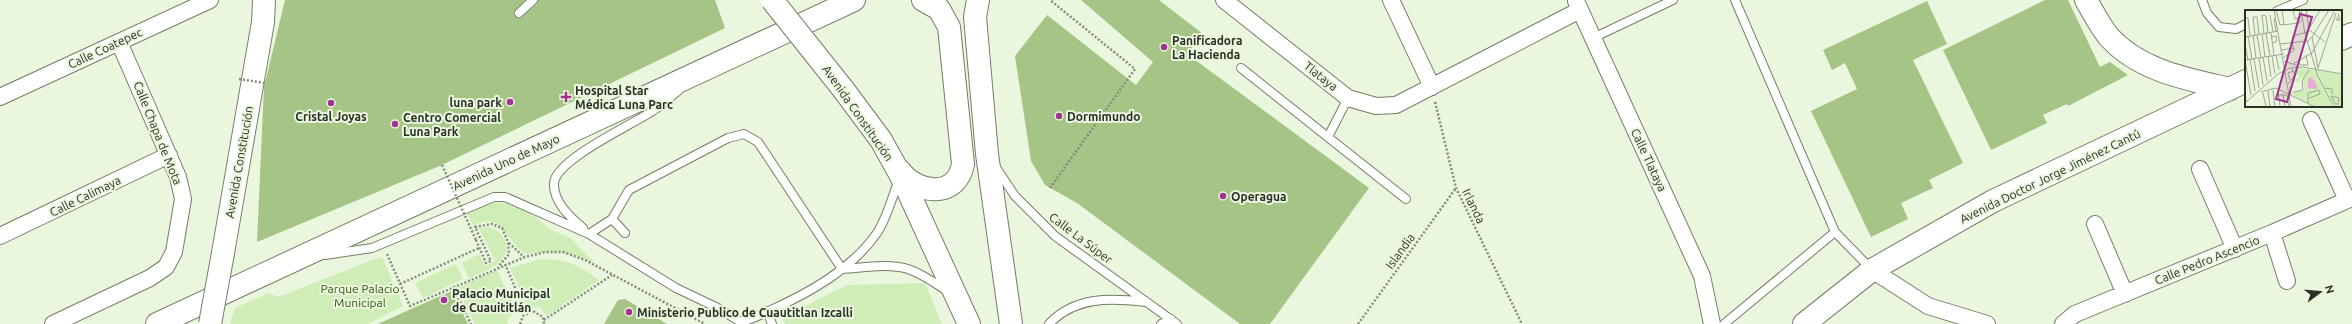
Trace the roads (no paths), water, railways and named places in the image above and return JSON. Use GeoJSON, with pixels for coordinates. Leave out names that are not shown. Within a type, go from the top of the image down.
{"type":"FeatureCollection","features":[{"type":"Feature","properties":{"kind":"main road","name":"Avenida Constitución"},"geometry":{"type":"LineString","coordinates":[[210,324],[263,22],[265,0]]}},
{"type":"Feature","properties":{"kind":"main road","name":"Avenida Constitución"},"geometry":{"type":"LineString","coordinates":[[772,0],[843,89],[881,140],[898,171],[959,299],[969,324]]}},
{"type":"Feature","properties":{"kind":"main road","name":"Avenida Uno de Mayo"},"geometry":{"type":"LineString","coordinates":[[157,324],[305,257],[854,0]]}},
{"type":"Feature","properties":{"kind":"main road"},"geometry":{"type":"LineString","coordinates":[[898,171],[917,185],[935,191],[946,188],[956,181],[964,164],[948,27],[939,9],[923,0]]}},
{"type":"Feature","properties":{"kind":"main road"},"geometry":{"type":"LineString","coordinates":[[978,0],[975,17],[987,154],[1011,324]]}},
{"type":"Feature","properties":{"kind":"main road"},"geometry":{"type":"LineString","coordinates":[[2086,0],[2109,37],[2144,64],[2177,76],[2238,85]]}},
{"type":"Feature","properties":{"kind":"main road"},"geometry":{"type":"LineString","coordinates":[[2342,39],[2352,34]]}},
{"type":"Feature","properties":{"kind":"main road","name":"Avenida Doctor Jorge Jiménez Cantú"},"geometry":{"type":"LineString","coordinates":[[1804,324],[1872,270],[1993,201],[2238,85]]}},
{"type":"Feature","properties":{"kind":"street","name":"Calle Coatepec"},"geometry":{"type":"LineString","coordinates":[[0,97],[210,0]]}},
{"type":"Feature","properties":{"kind":"street","name":"Tlataya"},"geometry":{"type":"LineString","coordinates":[[1224,0],[1348,98],[1376,106],[1396,105],[1432,87],[1578,5]]}},
{"type":"Feature","properties":{"kind":"street"},"geometry":{"type":"LineString","coordinates":[[1391,0],[1432,87]]}},
{"type":"Feature","properties":{"kind":"street","name":"Calle Tlataya"},"geometry":{"type":"LineString","coordinates":[[1578,5],[1702,276],[1712,324]]}},
{"type":"Feature","properties":{"kind":"street","name":"Calle Chapa de Mota"},"geometry":{"type":"LineString","coordinates":[[53,324],[150,278],[166,267],[174,252],[183,199],[178,177],[119,42]]}},
{"type":"Feature","properties":{"kind":"street"},"geometry":{"type":"LineString","coordinates":[[2311,120],[2350,199]]}},
{"type":"Feature","properties":{"kind":"street","name":"Calle Calimaya"},"geometry":{"type":"LineString","coordinates":[[0,236],[169,155]]}},
{"type":"Feature","properties":{"kind":"street"},"geometry":{"type":"LineString","coordinates":[[2200,169],[2235,249]]}},
{"type":"Feature","properties":{"kind":"street","name":"Calle Pedro Ascencio"},"geometry":{"type":"LineString","coordinates":[[2063,324],[2075,314],[2272,234],[2350,199]]}},
{"type":"Feature","properties":{"kind":"street"},"geometry":{"type":"LineString","coordinates":[[2095,224],[2125,294]]}},
{"type":"Feature","properties":{"kind":"street"},"geometry":{"type":"LineString","coordinates":[[2272,234],[2287,281]]}},
{"type":"Feature","properties":{"kind":"street"},"geometry":{"type":"LineString","coordinates":[[1872,270],[1928,306],[1988,324]]}},
{"type":"Feature","properties":{"kind":"lane"},"geometry":{"type":"LineString","coordinates":[[519,14],[533,0]]}},
{"type":"Feature","properties":{"kind":"lane"},"geometry":{"type":"LineString","coordinates":[[1594,38],[1673,0]]}},
{"type":"Feature","properties":{"kind":"lane"},"geometry":{"type":"LineString","coordinates":[[1736,0],[1835,232],[1872,270]]}},
{"type":"Feature","properties":{"kind":"lane"},"geometry":{"type":"LineString","coordinates":[[2202,0],[2207,13],[2219,27],[2236,29],[2245,24]]}},
{"type":"Feature","properties":{"kind":"lane"},"geometry":{"type":"LineString","coordinates":[[2279,10],[2303,0]]}},
{"type":"Feature","properties":{"kind":"lane"},"geometry":{"type":"LineString","coordinates":[[1240,68],[1406,199]]}},
{"type":"Feature","properties":{"kind":"lane"},"geometry":{"type":"LineString","coordinates":[[589,234],[566,213],[555,191],[554,182],[559,171],[580,153],[656,110],[705,69]]}},
{"type":"Feature","properties":{"kind":"lane"},"geometry":{"type":"LineString","coordinates":[[1328,137],[1348,98]]}},
{"type":"Feature","properties":{"kind":"lane"},"geometry":{"type":"LineString","coordinates":[[589,234],[612,219],[629,190],[728,138],[744,134],[758,142],[842,269]]}},
{"type":"Feature","properties":{"kind":"lane","name":"Calle La Súper"},"geometry":{"type":"LineString","coordinates":[[987,154],[1015,196],[1035,218],[1055,236],[1174,322]]}},
{"type":"Feature","properties":{"kind":"lane"},"geometry":{"type":"LineString","coordinates":[[305,257],[356,251],[382,244],[494,197],[505,197],[589,234],[676,288],[718,308],[739,321],[749,320],[817,286],[842,269],[867,246],[878,231],[898,171]]}},
{"type":"Feature","properties":{"kind":"lane"},"geometry":{"type":"LineString","coordinates":[[612,219],[625,233]]}},
{"type":"Feature","properties":{"kind":"lane"},"geometry":{"type":"LineString","coordinates":[[1724,324],[1835,232]]}},
{"type":"Feature","properties":{"kind":"lane"},"geometry":{"type":"LineString","coordinates":[[842,269],[886,267],[907,269],[924,276],[959,299]]}},
{"type":"Feature","properties":{"kind":"lane"},"geometry":{"type":"LineString","coordinates":[[1049,324],[1056,316],[1072,306],[1087,301],[1123,300],[1148,303]]}},
{"type":"Feature","properties":{"kind":"lane"},"geometry":{"type":"LineString","coordinates":[[767,311],[772,324]]}},
{"type":"Feature","properties":{"kind":"lane"},"geometry":{"type":"LineString","coordinates":[[1161,324],[1174,322]]}},
{"type":"Feature","properties":{"kind":"place","name":"Panificadora La Hacienda"},"geometry":{"type":"Point","coordinates":[1164,47]}},
{"type":"Feature","properties":{"kind":"place","name":"Hospital Star Médica Luna Parc"},"geometry":{"type":"Point","coordinates":[566,97]}},
{"type":"Feature","properties":{"kind":"place","name":"luna park"},"geometry":{"type":"Point","coordinates":[510,102]}},
{"type":"Feature","properties":{"kind":"place","name":"Cristal Joyas"},"geometry":{"type":"Point","coordinates":[331,103]}},
{"type":"Feature","properties":{"kind":"place","name":"Dormimundo"},"geometry":{"type":"Point","coordinates":[1059,116]}},
{"type":"Feature","properties":{"kind":"place","name":"Centro Comercial Luna Park"},"geometry":{"type":"Point","coordinates":[395,124]}},
{"type":"Feature","properties":{"kind":"place","name":"Operagua"},"geometry":{"type":"Point","coordinates":[1223,196]}},
{"type":"Feature","properties":{"kind":"place","name":"Palacio Municipal de Cuauititlán"},"geometry":{"type":"Point","coordinates":[444,300]}},
{"type":"Feature","properties":{"kind":"place","name":"Ministerio Publico de Cuautitlan Izcalli"},"geometry":{"type":"Point","coordinates":[629,312]}},
{"type":"Feature","properties":{"kind":"park label","name":"Parque Palacio Municipal"},"geometry":{"type":"Point","coordinates":[360,295]}}]}
